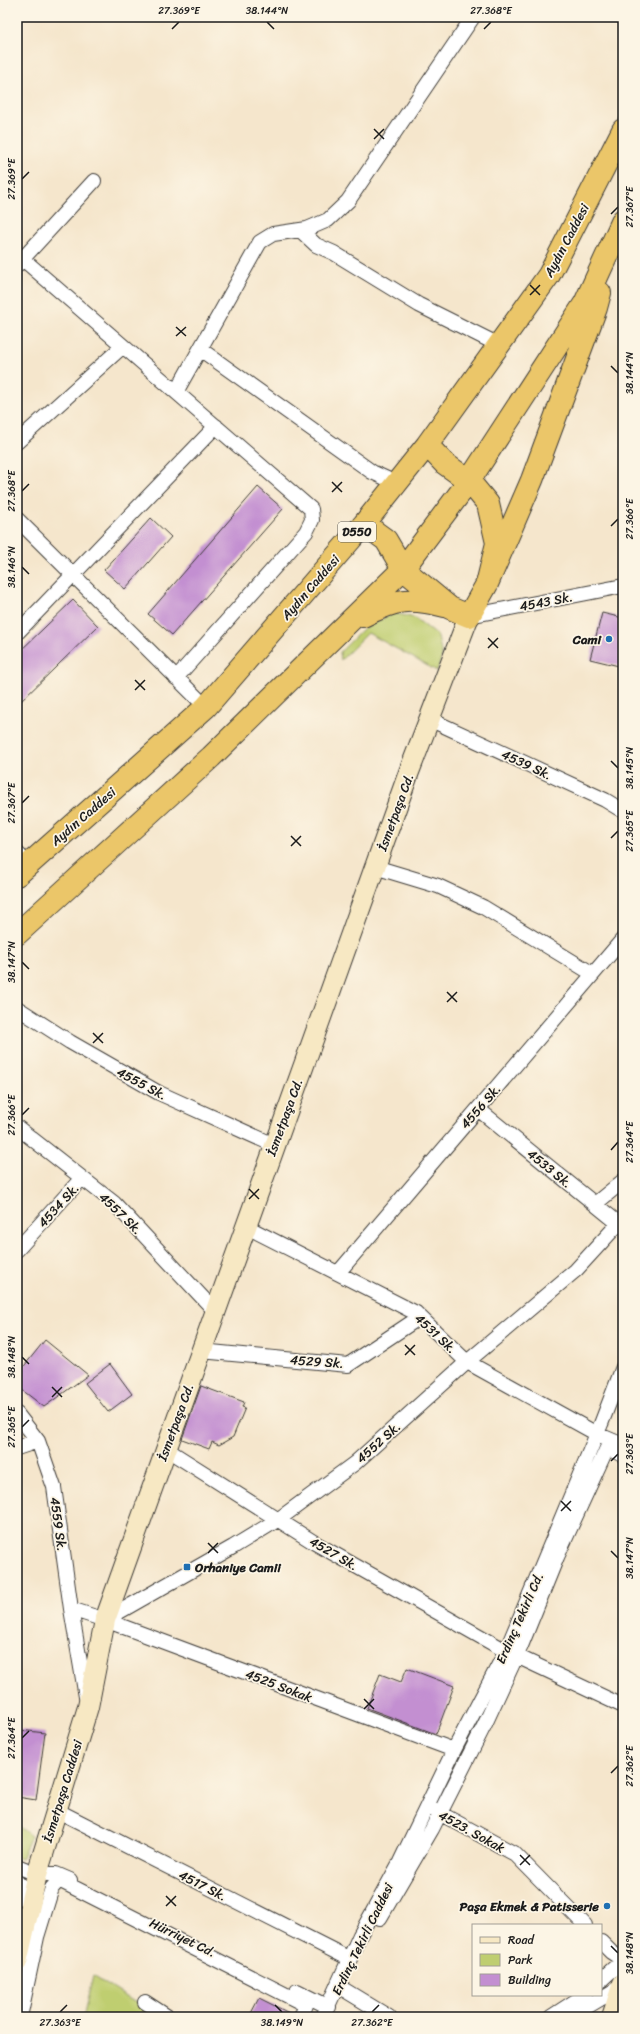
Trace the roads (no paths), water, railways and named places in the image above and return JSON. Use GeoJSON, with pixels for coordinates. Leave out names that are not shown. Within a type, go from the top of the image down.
{"type":"FeatureCollection","features":[{"type":"Feature","properties":{"kind":"highway","name":"Aydın Caddesi"},"geometry":{"type":"LineString","coordinates":[[21,864],[206,707],[364,524],[427,445],[549,275],[623,130]]}},
{"type":"Feature","properties":{"kind":"highway"},"geometry":{"type":"LineString","coordinates":[[17,934],[211,757],[350,623],[403,569],[469,481],[585,304],[623,220]]}},
{"type":"Feature","properties":{"kind":"highway"},"geometry":{"type":"LineString","coordinates":[[460,612],[487,584],[532,480],[596,308],[609,251]]}},
{"type":"Feature","properties":{"kind":"highway"},"geometry":{"type":"LineString","coordinates":[[427,445],[444,463],[469,481],[488,504],[497,543],[487,584]]}},
{"type":"Feature","properties":{"kind":"highway"},"geometry":{"type":"LineString","coordinates":[[364,524],[386,540],[403,569],[460,612]]}},
{"type":"Feature","properties":{"kind":"highway"},"geometry":{"type":"LineString","coordinates":[[350,623],[388,604],[420,600],[460,612]]}},
{"type":"Feature","properties":{"kind":"main road","name":"İsmetpaşa Cd."},"geometry":{"type":"LineString","coordinates":[[105,1620],[245,1226],[430,719],[460,612]]}},
{"type":"Feature","properties":{"kind":"main road","name":"İsmetpaşa Caddesi"},"geometry":{"type":"LineString","coordinates":[[17,1962],[37,1874],[88,1707],[105,1620]]}},
{"type":"Feature","properties":{"kind":"main road"},"geometry":{"type":"LineString","coordinates":[[612,2017],[623,1979]]}},
{"type":"Feature","properties":{"kind":"street"},"geometry":{"type":"LineString","coordinates":[[176,392],[260,242],[273,234],[307,229],[328,220],[348,201],[473,17]]}},
{"type":"Feature","properties":{"kind":"street"},"geometry":{"type":"LineString","coordinates":[[94,181],[19,260],[123,346],[311,509],[312,520],[306,532],[176,678]]}},
{"type":"Feature","properties":{"kind":"street"},"geometry":{"type":"LineString","coordinates":[[300,230],[316,245],[334,253],[419,305],[499,345]]}},
{"type":"Feature","properties":{"kind":"street"},"geometry":{"type":"LineString","coordinates":[[17,442],[123,346]]}},
{"type":"Feature","properties":{"kind":"street"},"geometry":{"type":"LineString","coordinates":[[200,349],[372,472],[396,484]]}},
{"type":"Feature","properties":{"kind":"street"},"geometry":{"type":"LineString","coordinates":[[17,633],[74,576],[216,426]]}},
{"type":"Feature","properties":{"kind":"street"},"geometry":{"type":"LineString","coordinates":[[17,519],[206,707]]}},
{"type":"Feature","properties":{"kind":"street","name":"4543 Sk."},"geometry":{"type":"LineString","coordinates":[[460,612],[623,586]]}},
{"type":"Feature","properties":{"kind":"street","name":"4539 Sk."},"geometry":{"type":"LineString","coordinates":[[430,719],[605,800],[623,811]]}},
{"type":"Feature","properties":{"kind":"street"},"geometry":{"type":"LineString","coordinates":[[375,867],[438,886],[483,906],[593,974]]}},
{"type":"Feature","properties":{"kind":"street","name":"4556 Sk."},"geometry":{"type":"LineString","coordinates":[[338,1273],[623,939]]}},
{"type":"Feature","properties":{"kind":"street","name":"4555 Sk."},"geometry":{"type":"LineString","coordinates":[[17,1008],[70,1042],[159,1093],[274,1146]]}},
{"type":"Feature","properties":{"kind":"street","name":"4533 Sk."},"geometry":{"type":"LineString","coordinates":[[478,1109],[621,1225]]}},
{"type":"Feature","properties":{"kind":"street","name":"4557 Sk."},"geometry":{"type":"LineString","coordinates":[[17,1127],[114,1203],[215,1311]]}},
{"type":"Feature","properties":{"kind":"street","name":"4534 Sk."},"geometry":{"type":"LineString","coordinates":[[17,1250],[82,1178]]}},
{"type":"Feature","properties":{"kind":"street"},"geometry":{"type":"LineString","coordinates":[[595,1204],[623,1181]]}},
{"type":"Feature","properties":{"kind":"street","name":"4552 Sk."},"geometry":{"type":"LineString","coordinates":[[105,1620],[279,1519],[355,1463],[467,1362],[576,1270],[621,1225]]}},
{"type":"Feature","properties":{"kind":"street","name":"4531 Sk."},"geometry":{"type":"LineString","coordinates":[[245,1226],[416,1313],[467,1362],[597,1434],[623,1445]]}},
{"type":"Feature","properties":{"kind":"street","name":"4529 Sk."},"geometry":{"type":"LineString","coordinates":[[201,1351],[348,1365],[420,1316]]}},
{"type":"Feature","properties":{"kind":"street","name":"Erdinç Tekirli Cd."},"geometry":{"type":"LineString","coordinates":[[400,1862],[454,1750],[511,1653],[623,1367]]}},
{"type":"Feature","properties":{"kind":"street","name":"4559 Sk."},"geometry":{"type":"LineString","coordinates":[[17,1414],[38,1441],[54,1487],[71,1609],[88,1707]]}},
{"type":"Feature","properties":{"kind":"street"},"geometry":{"type":"LineString","coordinates":[[17,1448],[38,1441]]}},
{"type":"Feature","properties":{"kind":"street"},"geometry":{"type":"LineString","coordinates":[[389,2017],[341,1988],[440,1813],[485,1724],[511,1653],[607,1448],[623,1455]]}},
{"type":"Feature","properties":{"kind":"street","name":"4527 Sk."},"geometry":{"type":"LineString","coordinates":[[166,1449],[315,1542],[511,1653],[623,1706]]}},
{"type":"Feature","properties":{"kind":"street"},"geometry":{"type":"LineString","coordinates":[[71,1609],[105,1620]]}},
{"type":"Feature","properties":{"kind":"street","name":"4525 Sokak"},"geometry":{"type":"LineString","coordinates":[[105,1620],[454,1750]]}},
{"type":"Feature","properties":{"kind":"street","name":"4523. Sokak"},"geometry":{"type":"LineString","coordinates":[[427,1806],[515,1854],[583,1924]]}},
{"type":"Feature","properties":{"kind":"street","name":"4517 Sk."},"geometry":{"type":"LineString","coordinates":[[56,1810],[350,1959]]}},
{"type":"Feature","properties":{"kind":"street","name":"Erdinç Tekirli Caddesi"},"geometry":{"type":"LineString","coordinates":[[328,2014],[341,1988],[350,1959],[360,1935],[400,1862]]}},
{"type":"Feature","properties":{"kind":"street"},"geometry":{"type":"LineString","coordinates":[[17,1866],[37,1874]]}},
{"type":"Feature","properties":{"kind":"street","name":"Hürriyet Cd."},"geometry":{"type":"LineString","coordinates":[[37,1874],[56,1874],[328,2014]]}},
{"type":"Feature","properties":{"kind":"street"},"geometry":{"type":"LineString","coordinates":[[20,2017],[37,1937],[52,1888],[59,1880],[306,2005],[301,2017]]}},
{"type":"Feature","properties":{"kind":"street"},"geometry":{"type":"LineString","coordinates":[[17,1882],[20,1885],[17,1898]]}},
{"type":"Feature","properties":{"kind":"street"},"geometry":{"type":"LineString","coordinates":[[602,1943],[611,1952],[623,1960]]}},
{"type":"Feature","properties":{"kind":"street"},"geometry":{"type":"LineString","coordinates":[[602,1979],[614,1968],[623,1979],[602,1994]]}},
{"type":"Feature","properties":{"kind":"street"},"geometry":{"type":"LineString","coordinates":[[551,2017],[583,1996]]}},
{"type":"Feature","properties":{"kind":"street"},"geometry":{"type":"LineString","coordinates":[[570,2017],[599,1996]]}},
{"type":"Feature","properties":{"kind":"street"},"geometry":{"type":"LineString","coordinates":[[146,2002],[168,2017]]}},
{"type":"Feature","properties":{"kind":"place","name":"Cami"},"geometry":{"type":"Point","coordinates":[609,639]}},
{"type":"Feature","properties":{"kind":"place","name":"Orhaniye Camii"},"geometry":{"type":"Point","coordinates":[187,1567]}},
{"type":"Feature","properties":{"kind":"place","name":"Paşa Ekmek & Patisserie"},"geometry":{"type":"Point","coordinates":[607,1906]}}]}
